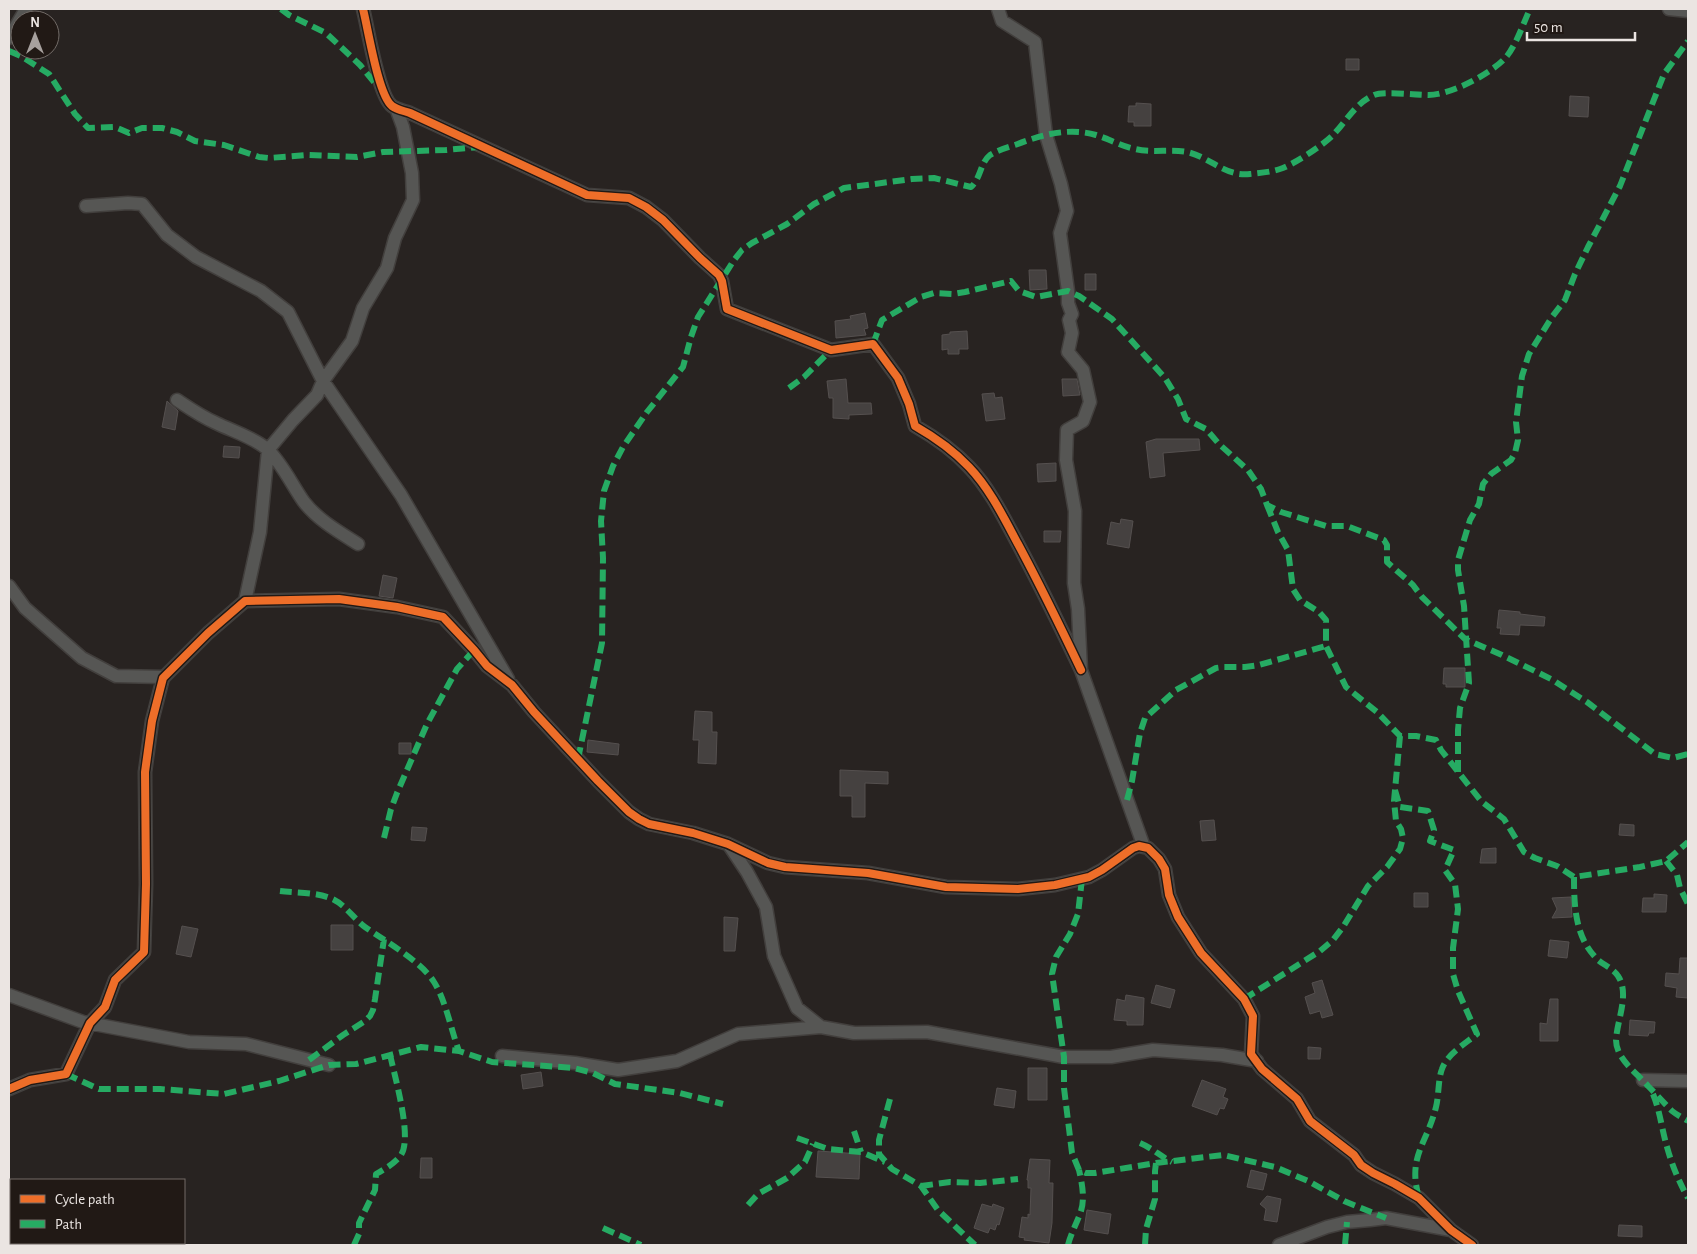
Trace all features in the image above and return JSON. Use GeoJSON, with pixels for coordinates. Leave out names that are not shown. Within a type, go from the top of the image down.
{"type":"FeatureCollection","features":[{"type":"Feature","properties":{"kind":"street"},"geometry":{"type":"LineString","coordinates":[[9,38],[26,9]]}},
{"type":"Feature","properties":{"kind":"street"},"geometry":{"type":"LineString","coordinates":[[363,9],[379,76],[385,96],[391,105],[586,195],[629,198],[646,207],[663,220],[719,275],[722,281],[727,309],[831,350],[873,344],[898,378],[909,404],[915,426],[939,440],[969,467],[982,483],[1036,577],[1081,670],[1144,847]]}},
{"type":"Feature","properties":{"kind":"street"},"geometry":{"type":"LineString","coordinates":[[998,9],[1002,21],[1035,42],[1046,135],[1067,211],[1060,233],[1068,303],[1072,314],[1070,320],[1072,333],[1068,352],[1083,370],[1090,402],[1083,421],[1067,430],[1066,460],[1075,511],[1074,583],[1078,609],[1081,670]]}},
{"type":"Feature","properties":{"kind":"street"},"geometry":{"type":"LineString","coordinates":[[1669,9],[1688,11]]}},
{"type":"Feature","properties":{"kind":"street"},"geometry":{"type":"LineString","coordinates":[[9,1089],[30,1080],[66,1074],[90,1023],[106,1006],[114,980],[144,952],[146,884],[145,772],[152,721],[164,677],[208,633],[245,601],[260,532],[268,450],[317,395],[323,381],[352,341],[363,308],[387,268],[395,238],[412,200],[412,173],[403,127],[396,108]]}},
{"type":"Feature","properties":{"kind":"street"},"geometry":{"type":"LineString","coordinates":[[86,206],[128,202],[142,204],[167,235],[196,257],[261,291],[288,312],[323,381],[401,496],[512,686]]}},
{"type":"Feature","properties":{"kind":"street"},"geometry":{"type":"LineString","coordinates":[[176,400],[268,450],[313,511],[339,532],[358,544]]}},
{"type":"Feature","properties":{"kind":"street"},"geometry":{"type":"LineString","coordinates":[[9,586],[25,608],[82,658],[116,676],[164,677]]}},
{"type":"Feature","properties":{"kind":"street"},"geometry":{"type":"LineString","coordinates":[[245,601],[339,598],[397,607],[443,617],[487,666],[512,686],[629,812],[650,824],[693,833],[728,844],[768,863],[785,867],[868,873],[930,886],[968,889],[1018,889],[1089,877],[1133,848],[1144,847],[1154,853],[1165,869],[1169,895],[1178,917],[1201,953],[1244,999],[1253,1016],[1251,1054],[1262,1069],[1297,1099],[1310,1121],[1354,1155],[1361,1165],[1373,1174],[1419,1198],[1451,1230],[1472,1245]]}},
{"type":"Feature","properties":{"kind":"street"},"geometry":{"type":"LineString","coordinates":[[728,844],[747,872],[766,908],[774,956],[797,1008],[821,1028]]}},
{"type":"Feature","properties":{"kind":"street"},"geometry":{"type":"LineString","coordinates":[[9,995],[90,1023],[189,1042],[246,1044],[329,1065]]}},
{"type":"Feature","properties":{"kind":"street"},"geometry":{"type":"LineString","coordinates":[[502,1056],[575,1063],[618,1070],[677,1061],[738,1034],[821,1028],[854,1033],[927,1032],[1064,1057],[1111,1058],[1153,1050],[1222,1055],[1257,1061]]}},
{"type":"Feature","properties":{"kind":"street"},"geometry":{"type":"LineString","coordinates":[[1643,1080],[1688,1081]]}},
{"type":"Feature","properties":{"kind":"street"},"geometry":{"type":"LineString","coordinates":[[1280,1245],[1327,1227],[1347,1222],[1386,1218],[1451,1230]]}},
{"type":"Feature","properties":{"kind":"building"},"geometry":{"type":"Polygon","coordinates":[[[1346,59],[1359,59],[1359,70],[1346,70],[1346,59]]]}},
{"type":"Feature","properties":{"kind":"building"},"geometry":{"type":"Polygon","coordinates":[[[1570,96],[1589,97],[1588,117],[1569,116],[1570,96]]]}},
{"type":"Feature","properties":{"kind":"building"},"geometry":{"type":"Polygon","coordinates":[[[1136,103],[1151,104],[1151,126],[1134,126],[1134,122],[1128,122],[1129,106],[1136,106],[1136,103]]]}},
{"type":"Feature","properties":{"kind":"building"},"geometry":{"type":"Polygon","coordinates":[[[1029,270],[1046,270],[1047,289],[1030,290],[1029,270]]]}},
{"type":"Feature","properties":{"kind":"building"},"geometry":{"type":"Polygon","coordinates":[[[1085,274],[1096,274],[1096,290],[1085,290],[1085,274]]]}},
{"type":"Feature","properties":{"kind":"building"},"geometry":{"type":"Polygon","coordinates":[[[865,313],[868,328],[864,329],[866,335],[836,338],[835,321],[851,319],[850,316],[865,313]]]}},
{"type":"Feature","properties":{"kind":"building"},"geometry":{"type":"Polygon","coordinates":[[[967,331],[968,349],[959,349],[959,354],[948,354],[948,349],[942,350],[942,335],[950,334],[950,332],[967,331]]]}},
{"type":"Feature","properties":{"kind":"building"},"geometry":{"type":"Polygon","coordinates":[[[846,379],[848,403],[871,403],[872,414],[849,415],[849,419],[833,418],[833,398],[829,398],[827,381],[846,379]]]}},
{"type":"Feature","properties":{"kind":"building"},"geometry":{"type":"Polygon","coordinates":[[[1062,379],[1077,379],[1080,395],[1063,396],[1062,379]]]}},
{"type":"Feature","properties":{"kind":"building"},"geometry":{"type":"Polygon","coordinates":[[[994,393],[995,398],[1002,397],[1005,419],[986,421],[982,394],[994,393]]]}},
{"type":"Feature","properties":{"kind":"building"},"geometry":{"type":"Polygon","coordinates":[[[167,401],[178,411],[175,430],[162,427],[167,401]]]}},
{"type":"Feature","properties":{"kind":"building"},"geometry":{"type":"Polygon","coordinates":[[[1156,439],[1199,439],[1200,450],[1163,453],[1165,476],[1150,478],[1146,442],[1156,439]]]}},
{"type":"Feature","properties":{"kind":"building"},"geometry":{"type":"Polygon","coordinates":[[[224,446],[240,447],[239,458],[223,457],[224,446]]]}},
{"type":"Feature","properties":{"kind":"building"},"geometry":{"type":"Polygon","coordinates":[[[1056,463],[1056,481],[1038,482],[1037,464],[1056,463]]]}},
{"type":"Feature","properties":{"kind":"building"},"geometry":{"type":"Polygon","coordinates":[[[1121,519],[1133,521],[1129,548],[1107,544],[1111,522],[1120,524],[1121,519]]]}},
{"type":"Feature","properties":{"kind":"building"},"geometry":{"type":"Polygon","coordinates":[[[1044,531],[1061,531],[1060,542],[1044,542],[1044,531]]]}},
{"type":"Feature","properties":{"kind":"building"},"geometry":{"type":"Polygon","coordinates":[[[383,575],[397,578],[393,598],[379,596],[383,575]]]}},
{"type":"Feature","properties":{"kind":"building"},"geometry":{"type":"Polygon","coordinates":[[[1499,610],[1545,617],[1544,626],[1520,625],[1519,635],[1500,634],[1501,628],[1497,628],[1499,610]]]}},
{"type":"Feature","properties":{"kind":"building"},"geometry":{"type":"Polygon","coordinates":[[[1444,668],[1465,668],[1465,687],[1446,687],[1446,684],[1443,684],[1444,668]]]}},
{"type":"Feature","properties":{"kind":"building"},"geometry":{"type":"Polygon","coordinates":[[[695,711],[712,712],[712,732],[717,732],[716,764],[698,763],[699,740],[693,740],[695,711]]]}},
{"type":"Feature","properties":{"kind":"building"},"geometry":{"type":"Polygon","coordinates":[[[588,740],[619,744],[618,755],[587,752],[588,740]]]}},
{"type":"Feature","properties":{"kind":"building"},"geometry":{"type":"Polygon","coordinates":[[[399,743],[411,743],[411,754],[399,754],[399,743]]]}},
{"type":"Feature","properties":{"kind":"building"},"geometry":{"type":"Polygon","coordinates":[[[840,770],[888,772],[888,784],[865,783],[865,817],[852,817],[852,796],[840,796],[840,770]]]}},
{"type":"Feature","properties":{"kind":"building"},"geometry":{"type":"Polygon","coordinates":[[[1214,820],[1216,840],[1202,841],[1200,821],[1214,820]]]}},
{"type":"Feature","properties":{"kind":"building"},"geometry":{"type":"Polygon","coordinates":[[[1620,824],[1634,825],[1634,836],[1619,835],[1620,824]]]}},
{"type":"Feature","properties":{"kind":"building"},"geometry":{"type":"Polygon","coordinates":[[[412,827],[427,828],[425,841],[411,840],[412,827]]]}},
{"type":"Feature","properties":{"kind":"building"},"geometry":{"type":"Polygon","coordinates":[[[1496,848],[1496,863],[1480,863],[1482,849],[1496,848]]]}},
{"type":"Feature","properties":{"kind":"building"},"geometry":{"type":"Polygon","coordinates":[[[1414,893],[1428,893],[1428,907],[1414,907],[1414,893]]]}},
{"type":"Feature","properties":{"kind":"building"},"geometry":{"type":"Polygon","coordinates":[[[1654,894],[1667,895],[1666,912],[1642,912],[1643,898],[1654,898],[1654,894]]]}},
{"type":"Feature","properties":{"kind":"building"},"geometry":{"type":"Polygon","coordinates":[[[1571,897],[1572,917],[1552,918],[1557,909],[1552,898],[1571,897]]]}},
{"type":"Feature","properties":{"kind":"building"},"geometry":{"type":"Polygon","coordinates":[[[724,917],[738,918],[735,951],[724,951],[724,917]]]}},
{"type":"Feature","properties":{"kind":"building"},"geometry":{"type":"Polygon","coordinates":[[[331,925],[353,925],[353,950],[331,950],[331,925]]]}},
{"type":"Feature","properties":{"kind":"building"},"geometry":{"type":"Polygon","coordinates":[[[182,926],[198,929],[191,957],[176,954],[182,926]]]}},
{"type":"Feature","properties":{"kind":"building"},"geometry":{"type":"Polygon","coordinates":[[[1550,940],[1569,942],[1567,958],[1548,956],[1550,940]]]}},
{"type":"Feature","properties":{"kind":"building"},"geometry":{"type":"Polygon","coordinates":[[[1680,958],[1688,958],[1688,998],[1676,997],[1677,988],[1665,986],[1666,973],[1679,974],[1680,958]]]}},
{"type":"Feature","properties":{"kind":"building"},"geometry":{"type":"Polygon","coordinates":[[[1322,980],[1333,1015],[1322,1018],[1320,1011],[1310,1014],[1305,997],[1315,993],[1312,983],[1322,980]]]}},
{"type":"Feature","properties":{"kind":"building"},"geometry":{"type":"Polygon","coordinates":[[[1156,985],[1175,990],[1170,1008],[1151,1003],[1156,985]]]}},
{"type":"Feature","properties":{"kind":"building"},"geometry":{"type":"Polygon","coordinates":[[[1126,995],[1144,998],[1143,1025],[1127,1025],[1127,1021],[1114,1020],[1117,999],[1125,1001],[1126,995]]]}},
{"type":"Feature","properties":{"kind":"building"},"geometry":{"type":"Polygon","coordinates":[[[1550,999],[1558,999],[1558,1041],[1540,1041],[1540,1023],[1547,1024],[1550,999]]]}},
{"type":"Feature","properties":{"kind":"building"},"geometry":{"type":"Polygon","coordinates":[[[1630,1020],[1655,1022],[1654,1033],[1649,1033],[1648,1036],[1629,1035],[1630,1020]]]}},
{"type":"Feature","properties":{"kind":"building"},"geometry":{"type":"Polygon","coordinates":[[[1308,1047],[1321,1048],[1320,1059],[1308,1059],[1308,1047]]]}},
{"type":"Feature","properties":{"kind":"building"},"geometry":{"type":"Polygon","coordinates":[[[1028,1068],[1047,1068],[1047,1100],[1028,1100],[1028,1068]]]}},
{"type":"Feature","properties":{"kind":"building"},"geometry":{"type":"Polygon","coordinates":[[[541,1072],[543,1086],[523,1089],[521,1075],[541,1072]]]}},
{"type":"Feature","properties":{"kind":"building"},"geometry":{"type":"Polygon","coordinates":[[[1202,1080],[1226,1089],[1223,1097],[1228,1099],[1224,1109],[1220,1108],[1217,1115],[1192,1106],[1202,1080]]]}},
{"type":"Feature","properties":{"kind":"building"},"geometry":{"type":"Polygon","coordinates":[[[997,1088],[1016,1091],[1014,1108],[994,1105],[997,1088]]]}},
{"type":"Feature","properties":{"kind":"building"},"geometry":{"type":"Polygon","coordinates":[[[818,1151],[860,1154],[859,1179],[816,1177],[818,1151]]]}},
{"type":"Feature","properties":{"kind":"building"},"geometry":{"type":"Polygon","coordinates":[[[421,1158],[432,1158],[432,1178],[420,1178],[421,1158]]]}},
{"type":"Feature","properties":{"kind":"building"},"geometry":{"type":"Polygon","coordinates":[[[1030,1159],[1050,1160],[1049,1183],[1053,1183],[1052,1223],[1049,1243],[1024,1240],[1025,1238],[1019,1237],[1022,1217],[1028,1218],[1028,1214],[1030,1215],[1031,1188],[1028,1188],[1027,1180],[1030,1159]]]}},
{"type":"Feature","properties":{"kind":"building"},"geometry":{"type":"Polygon","coordinates":[[[1251,1170],[1267,1174],[1263,1190],[1247,1187],[1251,1170]]]}},
{"type":"Feature","properties":{"kind":"building"},"geometry":{"type":"Polygon","coordinates":[[[1267,1196],[1281,1199],[1277,1222],[1264,1220],[1266,1209],[1260,1204],[1267,1196]]]}},
{"type":"Feature","properties":{"kind":"building"},"geometry":{"type":"Polygon","coordinates":[[[982,1204],[992,1207],[993,1204],[1004,1208],[999,1225],[997,1224],[995,1230],[990,1228],[988,1233],[974,1228],[982,1204]]]}},
{"type":"Feature","properties":{"kind":"building"},"geometry":{"type":"Polygon","coordinates":[[[1087,1210],[1111,1214],[1108,1234],[1084,1230],[1087,1210]]]}},
{"type":"Feature","properties":{"kind":"building"},"geometry":{"type":"Polygon","coordinates":[[[1619,1225],[1642,1226],[1642,1237],[1618,1236],[1619,1225]]]}},
{"type":"Feature","properties":{"kind":"marked path"},"geometry":{"type":"LineString","coordinates":[[281,9],[289,15],[326,33],[360,65],[378,87]]}},
{"type":"Feature","properties":{"kind":"marked path"},"geometry":{"type":"LineString","coordinates":[[578,759],[602,643],[603,558],[601,521],[604,491],[613,466],[623,447],[647,412],[683,367],[698,317],[742,250],[787,224],[814,204],[844,188],[934,178],[971,187],[977,179],[984,162],[990,155],[1025,141],[1055,133],[1086,133],[1135,149],[1148,151],[1187,152],[1233,173],[1262,173],[1280,169],[1300,159],[1324,143],[1362,102],[1374,95],[1385,93],[1427,95],[1447,92],[1470,82],[1492,69],[1511,51],[1530,9]]}},
{"type":"Feature","properties":{"kind":"marked path"},"geometry":{"type":"LineString","coordinates":[[1458,772],[1460,708],[1469,683],[1464,606],[1458,560],[1470,520],[1479,504],[1483,484],[1491,474],[1511,460],[1515,453],[1518,440],[1516,422],[1522,376],[1529,354],[1565,300],[1588,247],[1620,186],[1664,74],[1688,41]]}},
{"type":"Feature","properties":{"kind":"marked path"},"geometry":{"type":"LineString","coordinates":[[9,51],[21,56],[49,74],[75,114],[88,128],[115,127],[129,133],[142,128],[162,128],[177,132],[195,141],[224,145],[259,157],[269,158],[307,155],[357,157],[383,152],[478,147]]}},
{"type":"Feature","properties":{"kind":"marked path"},"geometry":{"type":"LineString","coordinates":[[873,344],[882,320],[921,297],[934,293],[953,294],[1011,281],[1019,291],[1036,297],[1068,291],[1079,296],[1112,319],[1165,378],[1178,399],[1186,419],[1206,429],[1219,444],[1248,470],[1261,489],[1267,505],[1281,512],[1326,526],[1347,526],[1384,540],[1387,545],[1387,562],[1413,585],[1422,597],[1465,639],[1551,679],[1587,702],[1655,754],[1673,758],[1688,754]]}},
{"type":"Feature","properties":{"kind":"marked path"},"geometry":{"type":"LineString","coordinates":[[789,388],[804,377],[831,350]]}},
{"type":"Feature","properties":{"kind":"marked path"},"geometry":{"type":"LineString","coordinates":[[1267,505],[1288,550],[1293,589],[1300,600],[1319,612],[1326,620],[1326,646],[1346,687],[1377,712],[1400,736],[1416,736],[1436,740],[1441,750],[1481,801],[1504,819],[1524,852],[1557,866],[1574,877],[1666,861],[1688,842]]}},
{"type":"Feature","properties":{"kind":"marked path"},"geometry":{"type":"LineString","coordinates":[[1127,800],[1140,733],[1145,718],[1176,690],[1216,668],[1259,665],[1326,646]]}},
{"type":"Feature","properties":{"kind":"marked path"},"geometry":{"type":"LineString","coordinates":[[384,838],[397,793],[427,724],[457,669],[474,650]]}},
{"type":"Feature","properties":{"kind":"marked path"},"geometry":{"type":"LineString","coordinates":[[1244,999],[1320,951],[1333,940],[1368,886],[1387,867],[1400,849],[1403,838],[1401,829],[1396,821],[1394,801],[1400,736]]}},
{"type":"Feature","properties":{"kind":"marked path"},"geometry":{"type":"LineString","coordinates":[[1395,790],[1400,807],[1428,811],[1434,830],[1430,841],[1454,850],[1445,870],[1455,884],[1458,909],[1453,948],[1453,974],[1458,991],[1477,1034],[1452,1054],[1442,1069],[1436,1107],[1415,1171],[1419,1198]]}},
{"type":"Feature","properties":{"kind":"marked path"},"geometry":{"type":"LineString","coordinates":[[1666,861],[1677,875],[1680,888],[1688,904]]}},
{"type":"Feature","properties":{"kind":"marked path"},"geometry":{"type":"LineString","coordinates":[[1574,877],[1575,910],[1584,941],[1597,959],[1616,973],[1621,983],[1623,999],[1616,1040],[1619,1053],[1672,1111],[1688,1121]]}},
{"type":"Feature","properties":{"kind":"marked path"},"geometry":{"type":"LineString","coordinates":[[1082,879],[1078,914],[1070,934],[1056,957],[1052,974],[1064,1057],[1064,1088],[1072,1153],[1079,1170],[1086,1173],[1095,1173],[1223,1155],[1275,1167],[1308,1181],[1344,1201],[1386,1218]]}},
{"type":"Feature","properties":{"kind":"marked path"},"geometry":{"type":"LineString","coordinates":[[280,891],[318,895],[335,900],[365,927],[421,967],[434,982],[438,990],[459,1051]]}},
{"type":"Feature","properties":{"kind":"marked path"},"geometry":{"type":"LineString","coordinates":[[309,1060],[370,1016],[373,1010],[384,939]]}},
{"type":"Feature","properties":{"kind":"marked path"},"geometry":{"type":"LineString","coordinates":[[66,1074],[99,1089],[160,1089],[224,1094],[279,1081],[329,1065],[356,1064],[421,1047],[459,1051],[492,1062],[574,1068],[593,1073],[615,1084],[680,1093],[723,1104]]}},
{"type":"Feature","properties":{"kind":"marked path"},"geometry":{"type":"LineString","coordinates":[[354,1245],[359,1234],[359,1223],[375,1190],[376,1174],[396,1161],[401,1155],[404,1146],[404,1121],[390,1054]]}},
{"type":"Feature","properties":{"kind":"marked path"},"geometry":{"type":"LineString","coordinates":[[1653,1094],[1671,1160],[1688,1198]]}},
{"type":"Feature","properties":{"kind":"marked path"},"geometry":{"type":"LineString","coordinates":[[890,1099],[879,1140],[879,1154],[892,1169],[921,1186],[938,1210],[975,1245]]}},
{"type":"Feature","properties":{"kind":"marked path"},"geometry":{"type":"LineString","coordinates":[[854,1131],[861,1152]]}},
{"type":"Feature","properties":{"kind":"marked path"},"geometry":{"type":"LineString","coordinates":[[797,1138],[828,1149],[861,1152],[885,1162]]}},
{"type":"Feature","properties":{"kind":"marked path"},"geometry":{"type":"LineString","coordinates":[[1140,1143],[1172,1162]]}},
{"type":"Feature","properties":{"kind":"marked path"},"geometry":{"type":"LineString","coordinates":[[748,1205],[758,1194],[787,1178],[805,1162],[813,1144]]}},
{"type":"Feature","properties":{"kind":"marked path"},"geometry":{"type":"LineString","coordinates":[[1145,1245],[1146,1229],[1155,1199],[1156,1163]]}},
{"type":"Feature","properties":{"kind":"marked path"},"geometry":{"type":"LineString","coordinates":[[1068,1245],[1083,1201],[1079,1170]]}},
{"type":"Feature","properties":{"kind":"marked path"},"geometry":{"type":"LineString","coordinates":[[921,1186],[950,1182],[980,1183],[1018,1179]]}},
{"type":"Feature","properties":{"kind":"marked path"},"geometry":{"type":"LineString","coordinates":[[1345,1245],[1347,1222]]}},
{"type":"Feature","properties":{"kind":"marked path"},"geometry":{"type":"LineString","coordinates":[[603,1228],[641,1245]]}},
{"type":"Feature","properties":{"kind":"cycle path"},"geometry":{"type":"LineString","coordinates":[[363,9],[382,89],[392,106],[587,195],[629,198],[646,207],[663,220],[719,275],[722,281],[727,309],[831,350],[873,344],[898,378],[909,404],[915,426],[957,455],[977,476],[990,494],[1034,575],[1081,670]]}},
{"type":"Feature","properties":{"kind":"cycle path"},"geometry":{"type":"LineString","coordinates":[[9,1089],[30,1080],[66,1074],[90,1023],[105,1007],[115,980],[144,952],[146,884],[145,772],[152,721],[163,678],[208,633],[245,601],[339,599],[397,607],[443,617],[487,666],[512,685],[534,712],[629,812],[649,824],[693,833],[728,844],[768,863],[785,867],[868,873],[946,887],[1018,889],[1055,885],[1089,877],[1133,848],[1139,846],[1148,848],[1159,859],[1165,869],[1169,895],[1178,917],[1201,953],[1244,999],[1253,1016],[1251,1054],[1262,1069],[1297,1099],[1310,1121],[1354,1155],[1361,1165],[1419,1198],[1451,1230],[1472,1245]]}}]}
